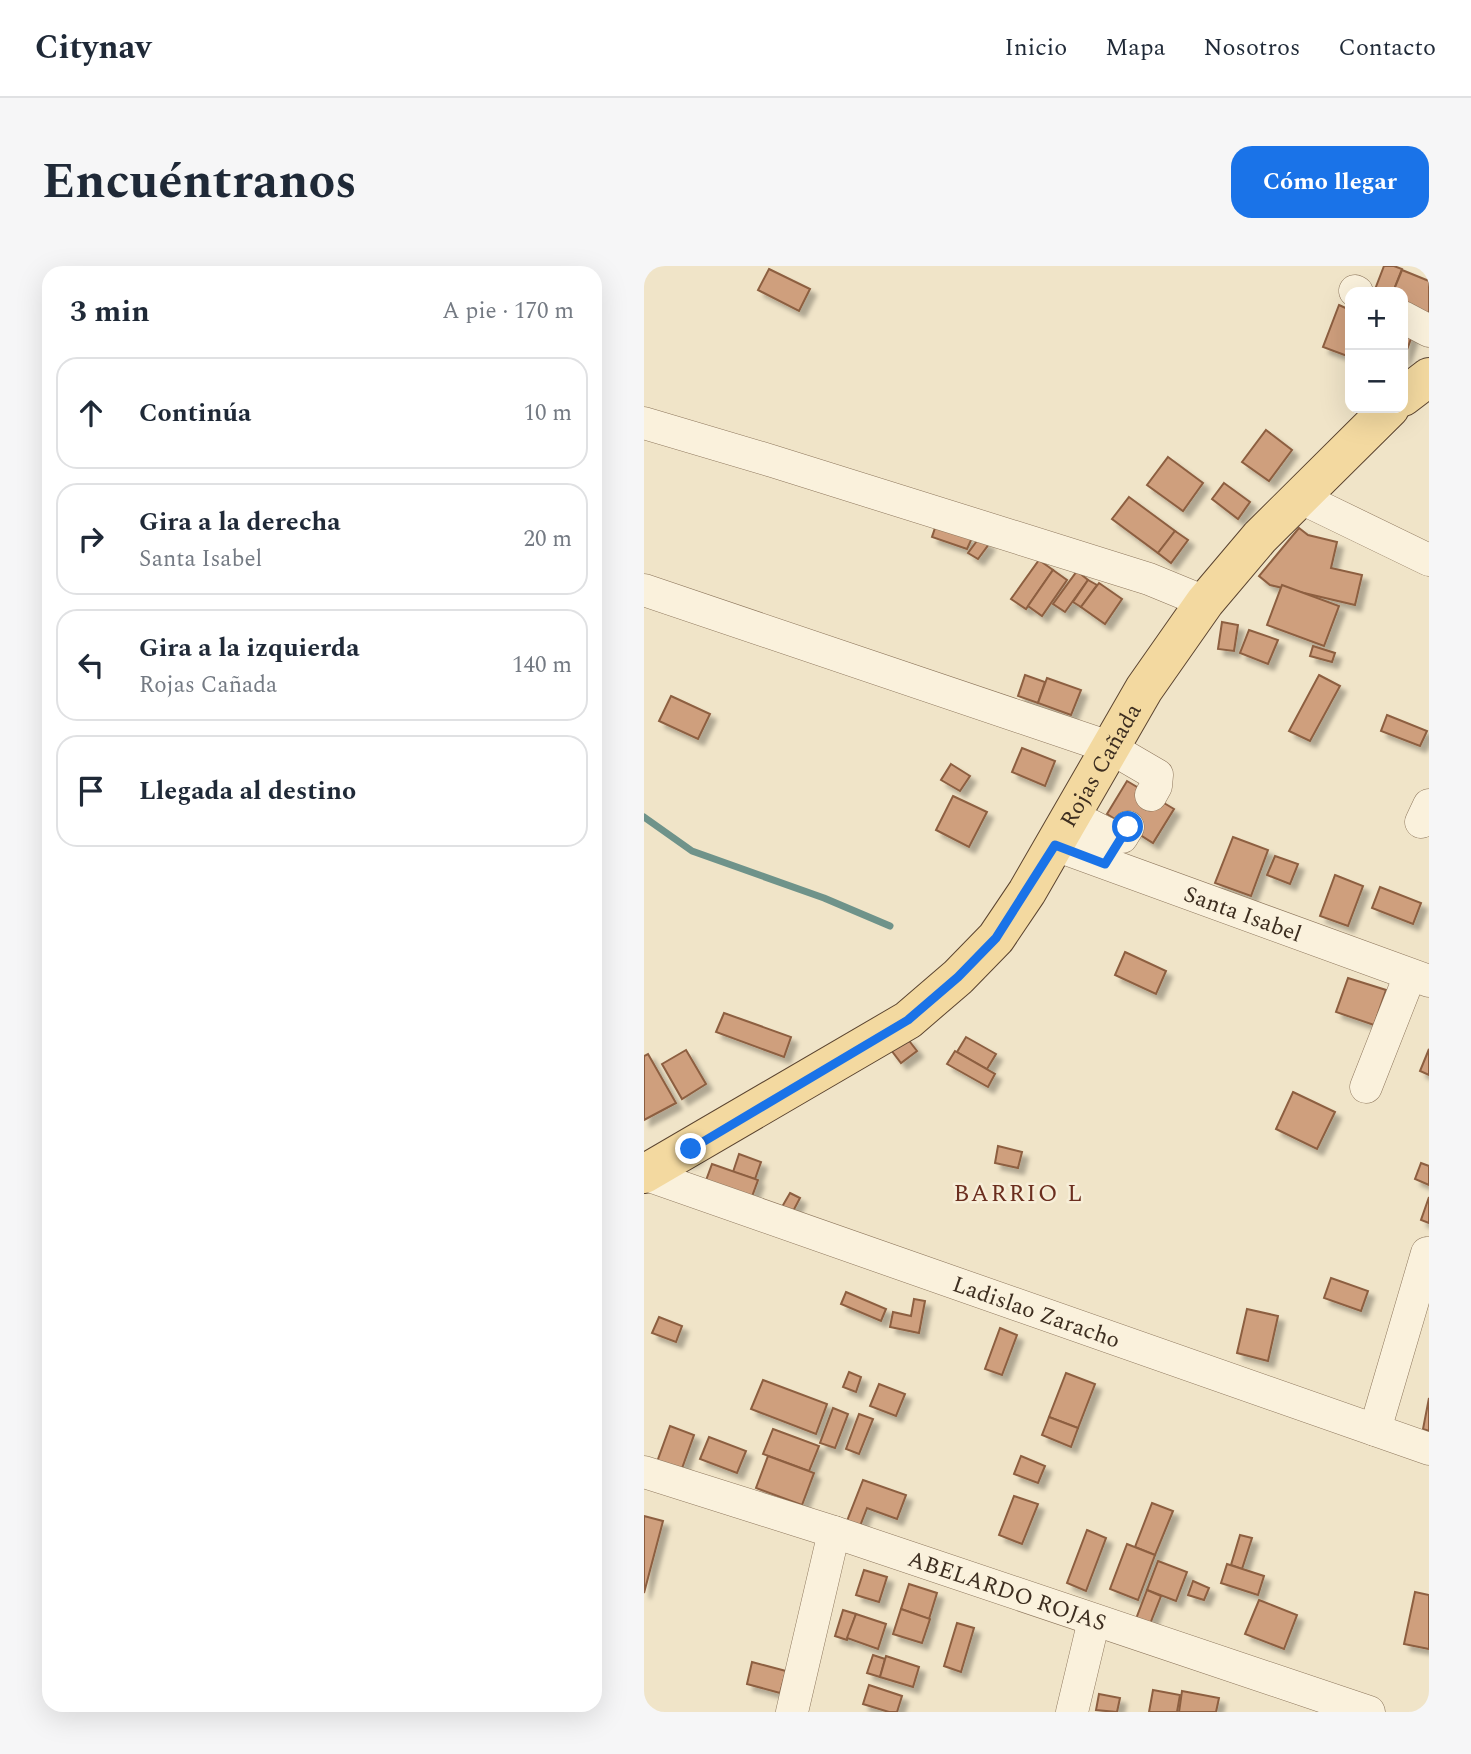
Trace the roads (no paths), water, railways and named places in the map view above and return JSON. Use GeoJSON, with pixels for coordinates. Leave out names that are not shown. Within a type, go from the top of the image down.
{"type":"FeatureCollection","features":[{"type":"Feature","properties":{"kind":"main road"},"geometry":{"type":"LineString","coordinates":[[1408,393],[1429,377]]}},
{"type":"Feature","properties":{"kind":"main road","name":"Rojas Cañada"},"geometry":{"type":"LineString","coordinates":[[644,1174],[908,1020],[958,977],[996,938],[1064,830],[1144,689],[1205,602],[1260,537],[1385,413]]}},
{"type":"Feature","properties":{"kind":"street"},"geometry":{"type":"LineString","coordinates":[[1408,320],[1429,331]]}},
{"type":"Feature","properties":{"kind":"street"},"geometry":{"type":"LineString","coordinates":[[644,423],[1149,579],[1205,602]]}},
{"type":"Feature","properties":{"kind":"street"},"geometry":{"type":"LineString","coordinates":[[1301,498],[1429,560]]}},
{"type":"Feature","properties":{"kind":"street"},"geometry":{"type":"LineString","coordinates":[[644,590],[1109,747],[1157,775],[1156,786],[1151,795]]}},
{"type":"Feature","properties":{"kind":"street"},"geometry":{"type":"LineString","coordinates":[[1064,830],[1108,834],[1125,832],[1105,864]]}},
{"type":"Feature","properties":{"kind":"street","name":"Santa Isabel"},"geometry":{"type":"LineString","coordinates":[[1064,830],[1105,864],[1420,978]]}},
{"type":"Feature","properties":{"kind":"street"},"geometry":{"type":"LineString","coordinates":[[1366,1087],[1420,978]]}},
{"type":"Feature","properties":{"kind":"street","name":"Ladislao Zaracho"},"geometry":{"type":"LineString","coordinates":[[644,1174],[1429,1449]]}},
{"type":"Feature","properties":{"kind":"street"},"geometry":{"type":"LineString","coordinates":[[1375,1430],[1426,1253]]}},
{"type":"Feature","properties":{"kind":"street","name":"ABELARDO ROJAS"},"geometry":{"type":"LineString","coordinates":[[644,1472],[834,1532],[1094,1620],[1338,1707],[1369,1712]]}},
{"type":"Feature","properties":{"kind":"street"},"geometry":{"type":"LineString","coordinates":[[792,1712],[834,1532]]}},
{"type":"Feature","properties":{"kind":"street"},"geometry":{"type":"LineString","coordinates":[[1072,1712],[1094,1620]]}},
{"type":"Feature","properties":{"kind":"waterway"},"geometry":{"type":"LineString","coordinates":[[644,817],[692,851],[824,898],[890,926]]}},
{"type":"Feature","properties":{"kind":"district","name":"BARRIO L"},"geometry":{"type":"Point","coordinates":[1019,1193]}}]}
